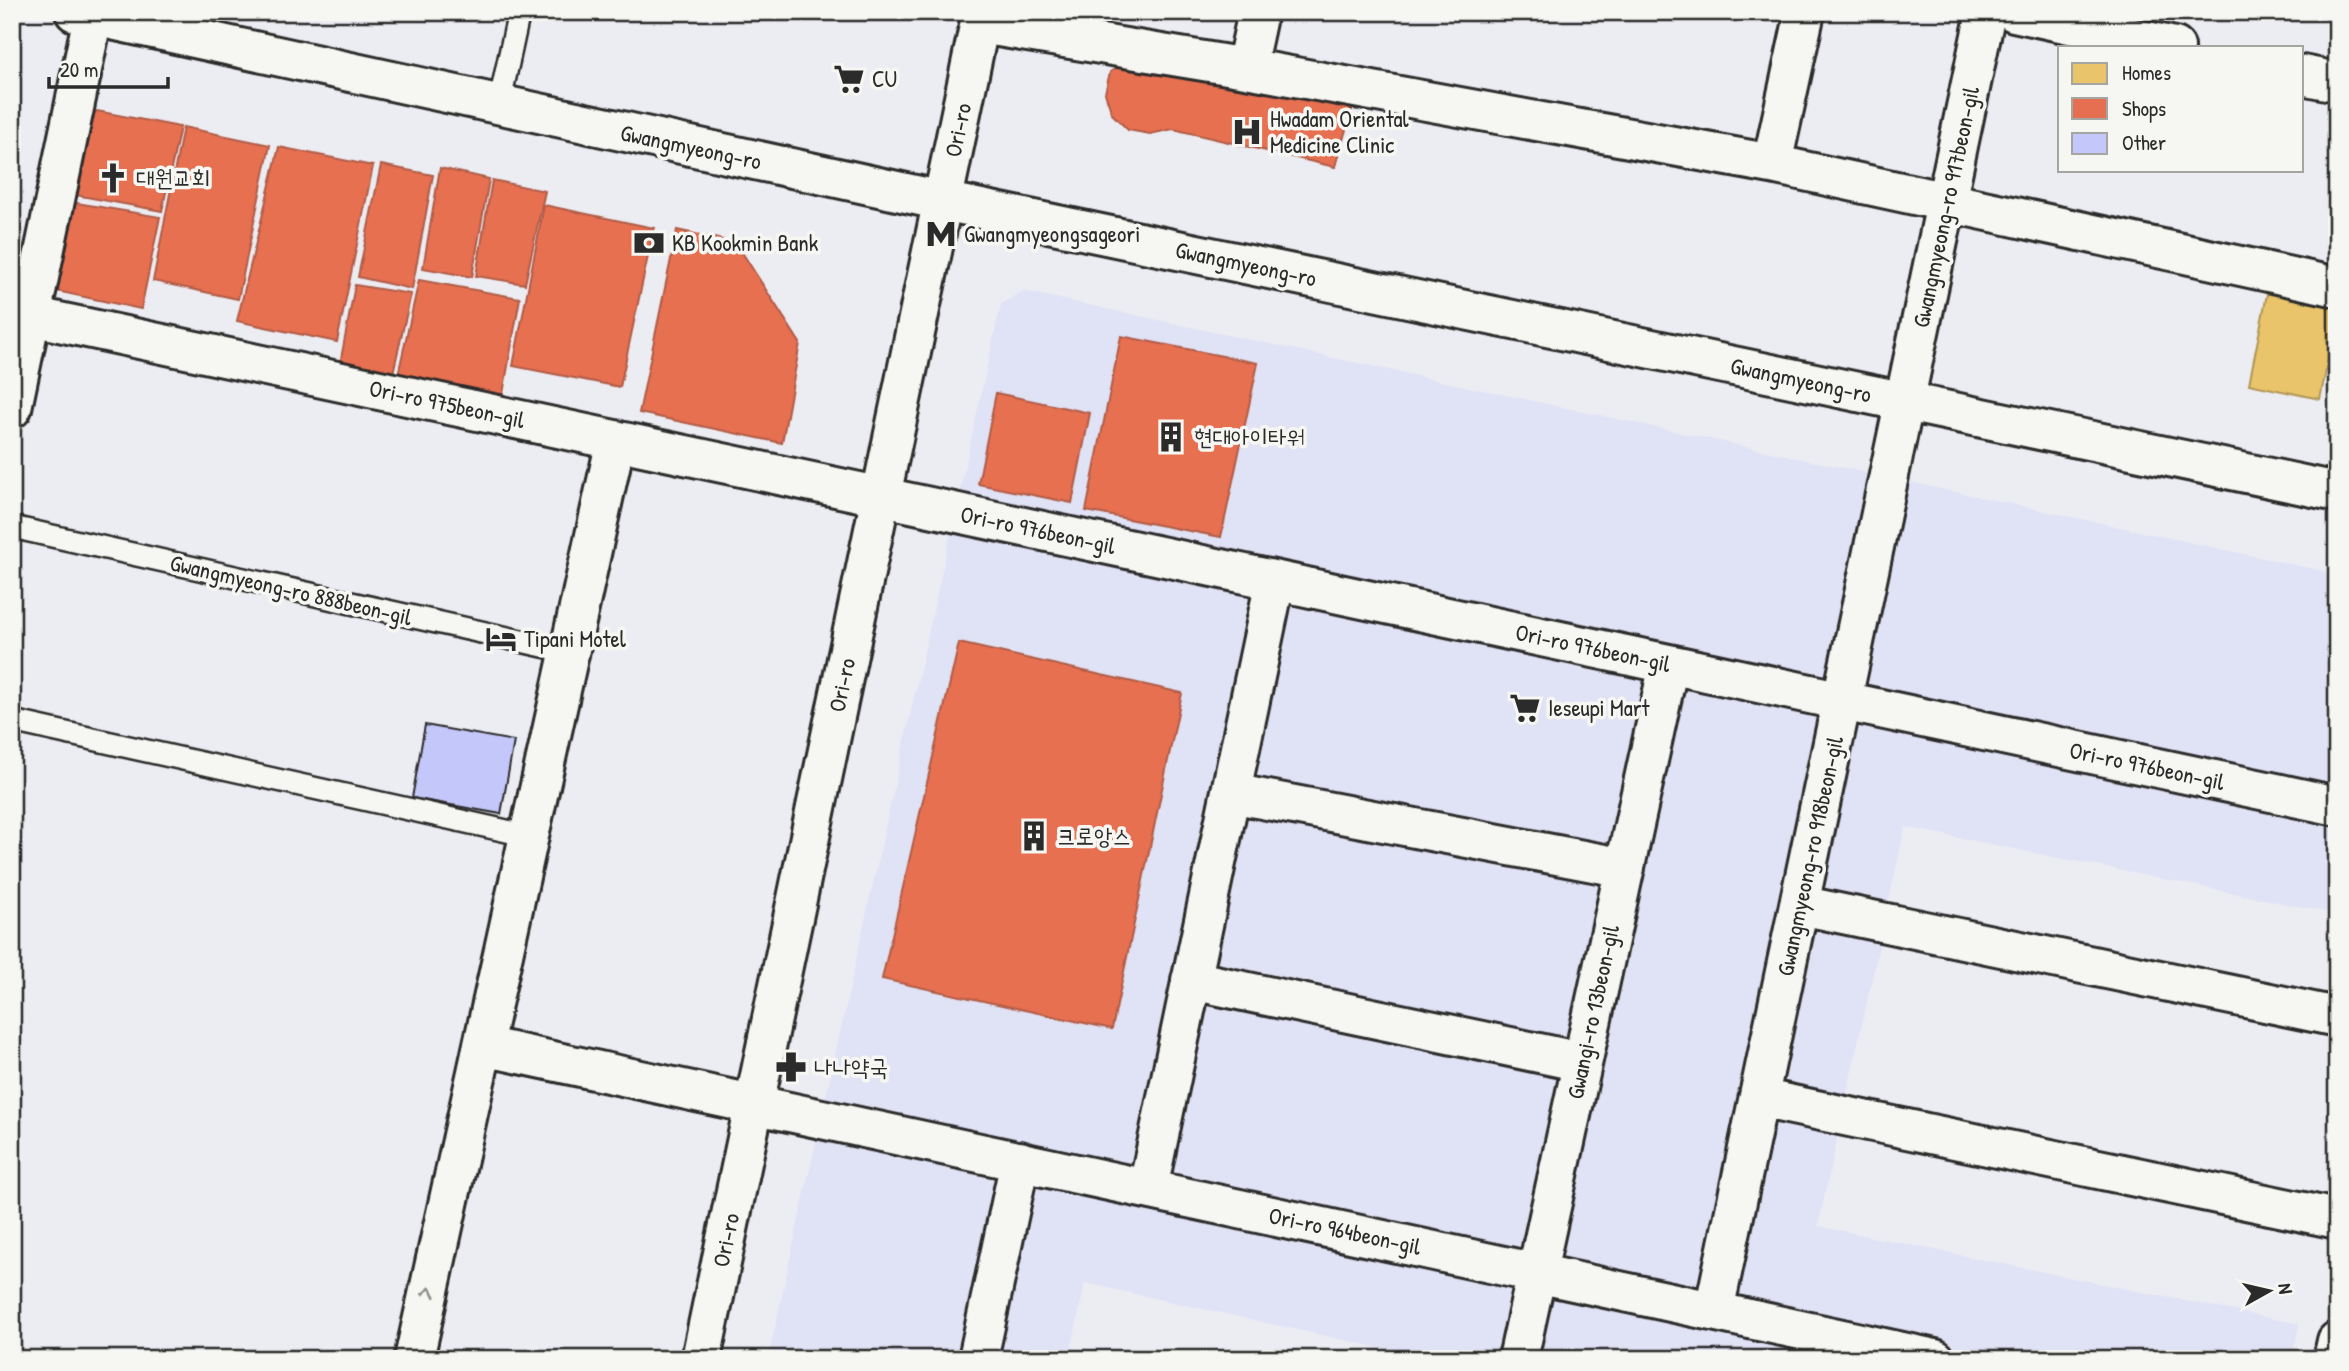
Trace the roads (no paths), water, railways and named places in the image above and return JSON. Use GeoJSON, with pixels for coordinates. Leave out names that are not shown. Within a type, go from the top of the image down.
{"type":"FeatureCollection","features":[{"type":"Feature","properties":{"kind":"street"},"geometry":{"type":"LineString","coordinates":[[1245,68],[1258,12]]}},
{"type":"Feature","properties":{"kind":"street"},"geometry":{"type":"LineString","coordinates":[[1772,164],[1805,12]]}},
{"type":"Feature","properties":{"kind":"street","name":"Gwangmyeong-ro 917beon-gil"},"geometry":{"type":"LineString","coordinates":[[1906,401],[1986,12]]}},
{"type":"Feature","properties":{"kind":"street"},"geometry":{"type":"LineString","coordinates":[[2014,12],[2170,46]]}},
{"type":"Feature","properties":{"kind":"street","name":"Gwangmyeong-ro"},"geometry":{"type":"LineString","coordinates":[[88,14],[943,201],[2337,492]]}},
{"type":"Feature","properties":{"kind":"street"},"geometry":{"type":"LineString","coordinates":[[12,408],[22,314],[88,14]]}},
{"type":"Feature","properties":{"kind":"street"},"geometry":{"type":"LineString","coordinates":[[981,18],[1772,164],[2337,287]]}},
{"type":"Feature","properties":{"kind":"street","name":"Ori-ro"},"geometry":{"type":"LineString","coordinates":[[701,1359],[981,18]]}},
{"type":"Feature","properties":{"kind":"street"},"geometry":{"type":"LineString","coordinates":[[2304,75],[2337,82]]}},
{"type":"Feature","properties":{"kind":"street","name":"Ori-ro 975beon-gil"},"geometry":{"type":"LineString","coordinates":[[22,314],[881,497]]}},
{"type":"Feature","properties":{"kind":"street","name":"Gwangmyeong-ro 918beon-gil"},"geometry":{"type":"LineString","coordinates":[[1714,1311],[1906,401]]}},
{"type":"Feature","properties":{"kind":"street"},"geometry":{"type":"LineString","coordinates":[[414,1359],[616,440]]}},
{"type":"Feature","properties":{"kind":"street","name":"Ori-ro 976beon-gil"},"geometry":{"type":"LineString","coordinates":[[881,497],[2320,803]]}},
{"type":"Feature","properties":{"kind":"street"},"geometry":{"type":"LineString","coordinates":[[1148,1188],[1275,581]]}},
{"type":"Feature","properties":{"kind":"street","name":"Gwangi-ro 13beon-gil"},"geometry":{"type":"LineString","coordinates":[[1518,1359],[1669,664]]}},
{"type":"Feature","properties":{"kind":"street"},"geometry":{"type":"LineString","coordinates":[[1231,793],[1625,868]]}},
{"type":"Feature","properties":{"kind":"street"},"geometry":{"type":"LineString","coordinates":[[1800,905],[2337,1017]]}},
{"type":"Feature","properties":{"kind":"street"},"geometry":{"type":"LineString","coordinates":[[1191,980],[1582,1062]]}},
{"type":"Feature","properties":{"kind":"street","name":"Ori-ro 964beon-gil"},"geometry":{"type":"LineString","coordinates":[[483,1046],[1935,1359]]}},
{"type":"Feature","properties":{"kind":"street"},"geometry":{"type":"LineString","coordinates":[[1759,1098],[2337,1219]]}},
{"type":"Feature","properties":{"kind":"street"},"geometry":{"type":"LineString","coordinates":[[978,1359],[1020,1161]]}},
{"type":"Feature","properties":{"kind":"street"},"geometry":{"type":"LineString","coordinates":[[2333,1359],[2337,1341]]}},
{"type":"Feature","properties":{"kind":"lane"},"geometry":{"type":"LineString","coordinates":[[499,105],[519,12]]}},
{"type":"Feature","properties":{"kind":"lane","name":"Gwangmyeong-ro 888beon-gil"},"geometry":{"type":"LineString","coordinates":[[12,527],[570,652]]}},
{"type":"Feature","properties":{"kind":"lane"},"geometry":{"type":"LineString","coordinates":[[12,721],[529,836]]}},
{"type":"Feature","properties":{"kind":"place","name":"CU"},"geometry":{"type":"Point","coordinates":[849,79]}},
{"type":"Feature","properties":{"kind":"place","name":"Hwadam Oriental Medicine Clinic"},"geometry":{"type":"Point","coordinates":[1247,132]}},
{"type":"Feature","properties":{"kind":"place","name":"대원교회"},"geometry":{"type":"Point","coordinates":[113,178]}},
{"type":"Feature","properties":{"kind":"place","name":"Gwangmyeongsageori"},"geometry":{"type":"Point","coordinates":[941,234]}},
{"type":"Feature","properties":{"kind":"place","name":"KB Kookmin Bank"},"geometry":{"type":"Point","coordinates":[649,243]}},
{"type":"Feature","properties":{"kind":"place","name":"현대아이타워"},"geometry":{"type":"Point","coordinates":[1171,437]}},
{"type":"Feature","properties":{"kind":"place","name":"Tipani Motel"},"geometry":{"type":"Point","coordinates":[501,639]}},
{"type":"Feature","properties":{"kind":"place","name":"Ieseupi Mart"},"geometry":{"type":"Point","coordinates":[1525,708]}},
{"type":"Feature","properties":{"kind":"place","name":"크로앙스"},"geometry":{"type":"Point","coordinates":[1034,836]}},
{"type":"Feature","properties":{"kind":"place","name":"나나약국"},"geometry":{"type":"Point","coordinates":[791,1067]}}]}
